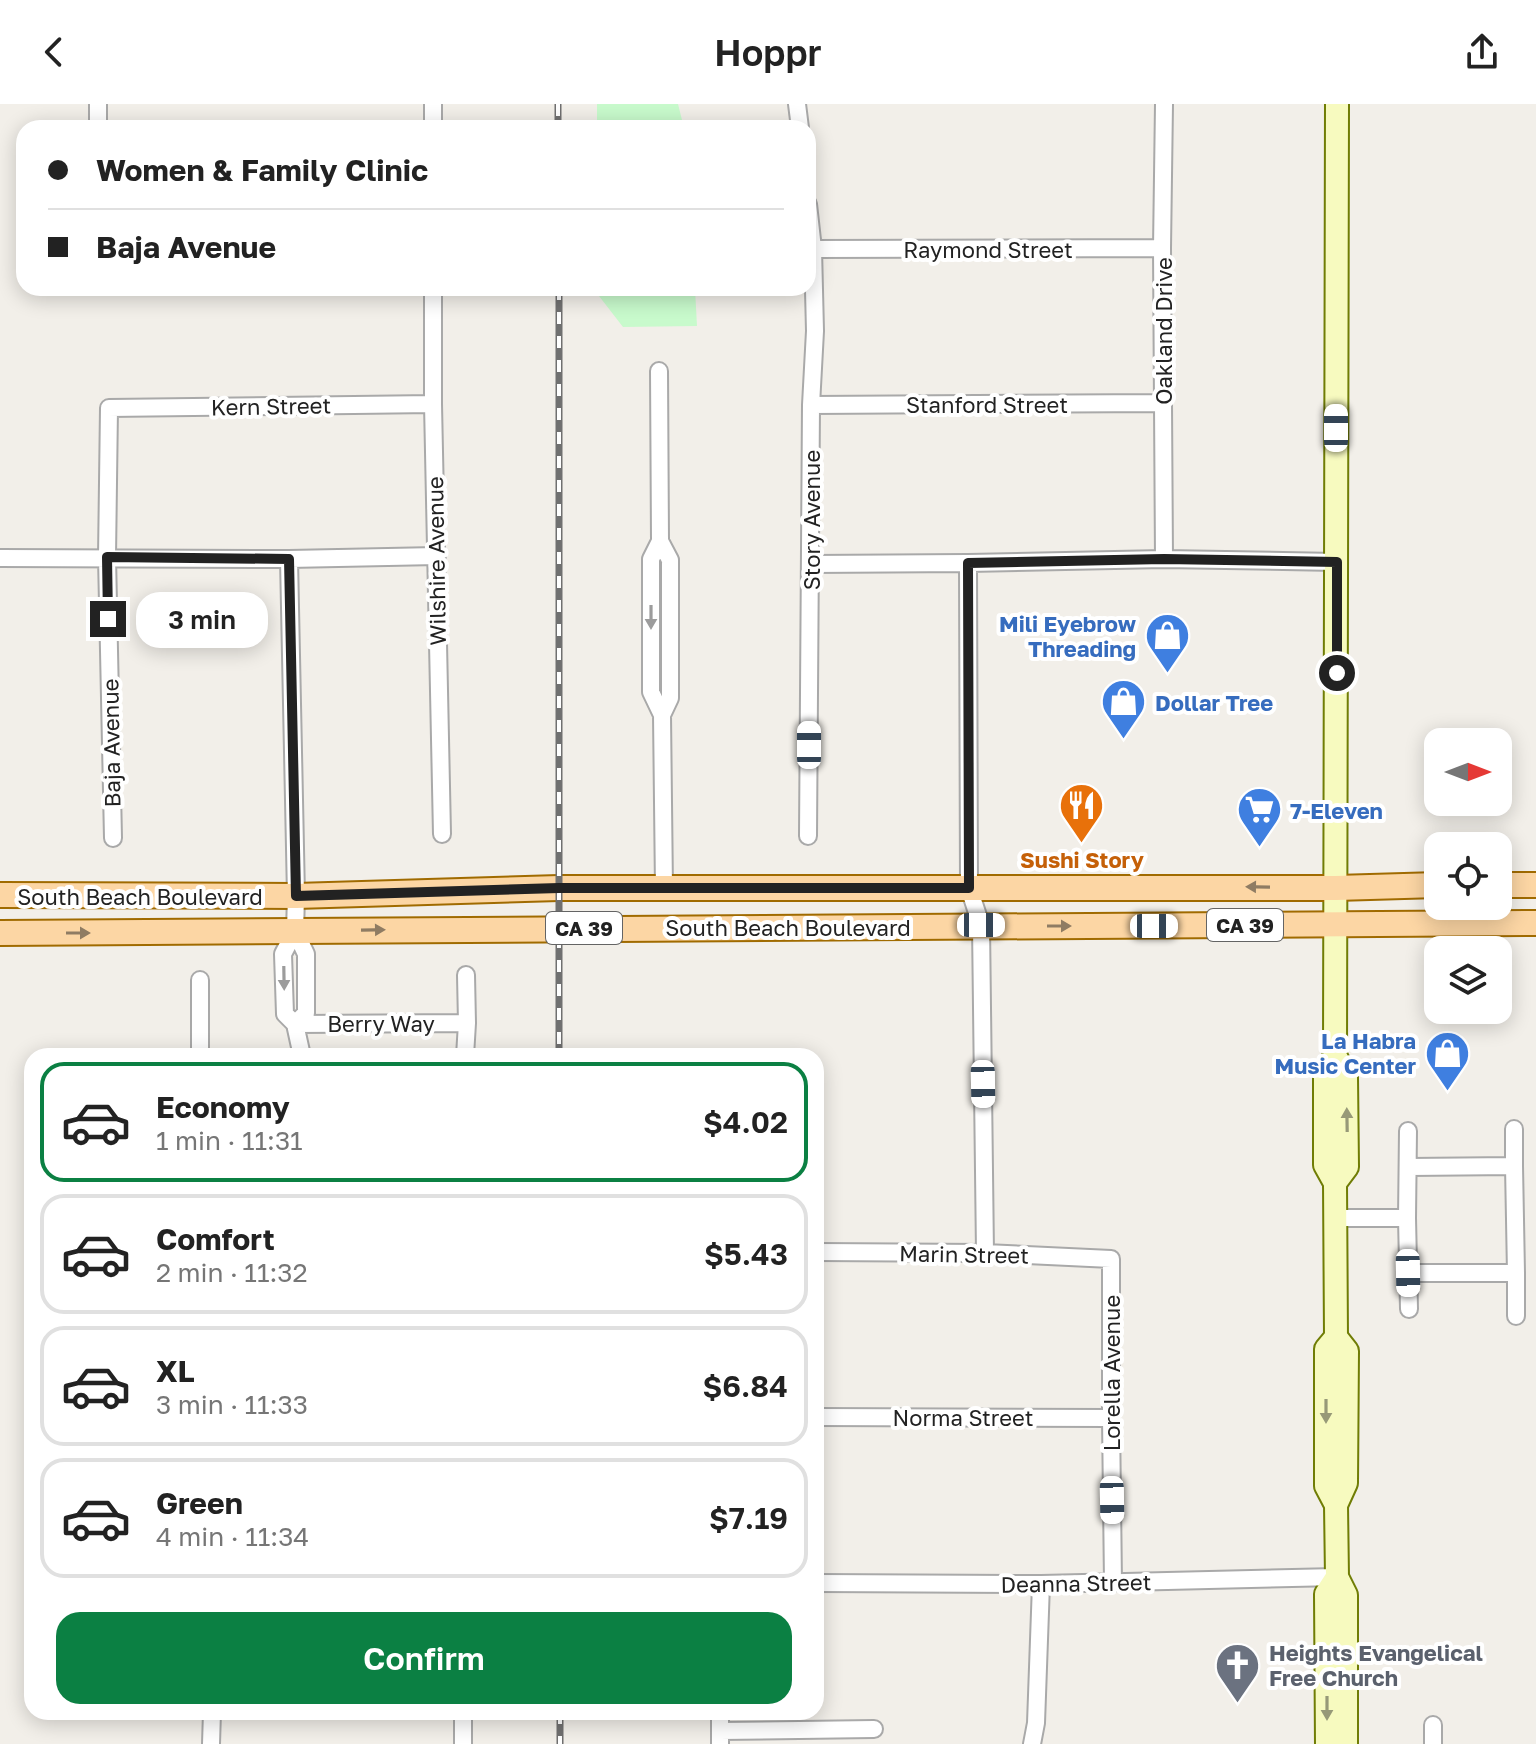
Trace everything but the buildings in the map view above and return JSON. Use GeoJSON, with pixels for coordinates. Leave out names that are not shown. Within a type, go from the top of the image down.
{"type":"FeatureCollection","features":[{"type":"Feature","properties":{"kind":"main road"},"geometry":{"type":"LineString","coordinates":[[1337,104],[1335,1055],[1346,1077],[1347,1167],[1335,1183],[1335,1218],[1336,1337],[1347,1351],[1347,1364],[1346,1483],[1336,1505],[1337,1577],[1346,1595],[1346,1744]]}},
{"type":"Feature","properties":{"kind":"main road","name":"CA 39"},"geometry":{"type":"LineString","coordinates":[[1336,888],[1424,885]]}},
{"type":"Feature","properties":{"kind":"main road"},"geometry":{"type":"LineString","coordinates":[[1512,885],[1536,885]]}},
{"type":"Feature","properties":{"kind":"main road","name":"South Beach Boulevard"},"geometry":{"type":"LineString","coordinates":[[0,895],[296,896],[559,888],[1336,888]]}},
{"type":"Feature","properties":{"kind":"main road","name":"CA 39"},"geometry":{"type":"LineString","coordinates":[[1336,924],[1536,923]]}},
{"type":"Feature","properties":{"kind":"main road","name":"South Beach Boulevard"},"geometry":{"type":"LineString","coordinates":[[0,933],[1336,924]]}},
{"type":"Feature","properties":{"kind":"main road"},"geometry":{"type":"LineString","coordinates":[[1327,1744],[1326,1594],[1337,1577]]}},
{"type":"Feature","properties":{"kind":"street","name":"Oakland Drive"},"geometry":{"type":"LineString","coordinates":[[1164,104],[1164,559]]}},
{"type":"Feature","properties":{"kind":"street","name":"Raymond Street"},"geometry":{"type":"LineString","coordinates":[[816,249],[1162,248]]}},
{"type":"Feature","properties":{"kind":"street","name":"Wilshire Avenue"},"geometry":{"type":"LineString","coordinates":[[433,296],[442,834]]}},
{"type":"Feature","properties":{"kind":"street","name":"Story Avenue"},"geometry":{"type":"LineString","coordinates":[[808,836],[814,296]]}},
{"type":"Feature","properties":{"kind":"street"},"geometry":{"type":"LineString","coordinates":[[659,371],[660,541],[670,560],[670,698],[662,715],[664,889]]}},
{"type":"Feature","properties":{"kind":"street","name":"Stanford Street"},"geometry":{"type":"LineString","coordinates":[[811,405],[1163,403]]}},
{"type":"Feature","properties":{"kind":"street","name":"Kern Street"},"geometry":{"type":"LineString","coordinates":[[109,408],[433,404]]}},
{"type":"Feature","properties":{"kind":"street","name":"Baja Avenue"},"geometry":{"type":"LineString","coordinates":[[109,408],[107,557],[113,838]]}},
{"type":"Feature","properties":{"kind":"street"},"geometry":{"type":"LineString","coordinates":[[0,558],[437,556]]}},
{"type":"Feature","properties":{"kind":"street"},"geometry":{"type":"LineString","coordinates":[[289,559],[295,931],[306,954],[306,1013],[295,1024],[300,1048]]}},
{"type":"Feature","properties":{"kind":"street"},"geometry":{"type":"LineString","coordinates":[[810,564],[1164,559],[1337,562]]}},
{"type":"Feature","properties":{"kind":"street"},"geometry":{"type":"LineString","coordinates":[[968,563],[969,888],[981,925],[985,1253]]}},
{"type":"Feature","properties":{"kind":"street"},"geometry":{"type":"LineString","coordinates":[[465,1048],[466,975]]}},
{"type":"Feature","properties":{"kind":"street"},"geometry":{"type":"LineString","coordinates":[[200,980],[200,1048]]}},
{"type":"Feature","properties":{"kind":"street","name":"Berry Way"},"geometry":{"type":"LineString","coordinates":[[295,1024],[467,1023]]}},
{"type":"Feature","properties":{"kind":"street"},"geometry":{"type":"LineString","coordinates":[[1514,1129],[1516,1316]]}},
{"type":"Feature","properties":{"kind":"street"},"geometry":{"type":"LineString","coordinates":[[1408,1131],[1409,1309]]}},
{"type":"Feature","properties":{"kind":"street"},"geometry":{"type":"LineString","coordinates":[[1409,1167],[1514,1166]]}},
{"type":"Feature","properties":{"kind":"street"},"geometry":{"type":"LineString","coordinates":[[1335,1218],[1407,1218]]}},
{"type":"Feature","properties":{"kind":"street","name":"Marin Street"},"geometry":{"type":"LineString","coordinates":[[824,1252],[985,1253],[1111,1259]]}},
{"type":"Feature","properties":{"kind":"street","name":"Lorella Avenue"},"geometry":{"type":"LineString","coordinates":[[1111,1259],[1113,1583]]}},
{"type":"Feature","properties":{"kind":"street"},"geometry":{"type":"LineString","coordinates":[[1408,1273],[1516,1273]]}},
{"type":"Feature","properties":{"kind":"street","name":"Norma Street"},"geometry":{"type":"LineString","coordinates":[[824,1417],[1111,1418]]}},
{"type":"Feature","properties":{"kind":"street","name":"Deanna Street"},"geometry":{"type":"LineString","coordinates":[[824,1583],[1041,1584],[1337,1577]]}},
{"type":"Feature","properties":{"kind":"street"},"geometry":{"type":"LineString","coordinates":[[1032,1744],[1036,1723],[1041,1584]]}},
{"type":"Feature","properties":{"kind":"street"},"geometry":{"type":"LineString","coordinates":[[211,1744],[212,1720]]}},
{"type":"Feature","properties":{"kind":"street"},"geometry":{"type":"LineString","coordinates":[[463,1720],[463,1744]]}},
{"type":"Feature","properties":{"kind":"street"},"geometry":{"type":"LineString","coordinates":[[1433,1725],[1433,1744]]}},
{"type":"Feature","properties":{"kind":"street"},"geometry":{"type":"LineString","coordinates":[[720,1738],[874,1729]]}},
{"type":"Feature","properties":{"kind":"green space"},"geometry":{"type":"Polygon","coordinates":[[[597,104],[678,104],[682,120],[597,120],[597,104]]]}},
{"type":"Feature","properties":{"kind":"green space"},"geometry":{"type":"Polygon","coordinates":[[[599,296],[695,296],[697,326],[623,327],[599,296]]]}},
{"type":"Feature","properties":{"kind":"railway"},"geometry":{"type":"LineString","coordinates":[[558,104],[558,120]]}},
{"type":"Feature","properties":{"kind":"railway"},"geometry":{"type":"LineString","coordinates":[[559,296],[559,1048]]}},
{"type":"Feature","properties":{"kind":"railway"},"geometry":{"type":"LineString","coordinates":[[560,1720],[560,1744]]}},
{"type":"Feature","properties":{"kind":"place","name":"Mili Eyebrow Threading"},"geometry":{"type":"Point","coordinates":[1167,675]}},
{"type":"Feature","properties":{"kind":"place","name":"Dollar Tree"},"geometry":{"type":"Point","coordinates":[1124,741]}},
{"type":"Feature","properties":{"kind":"place","name":"Sushi Story"},"geometry":{"type":"Point","coordinates":[1082,845]}},
{"type":"Feature","properties":{"kind":"place","name":"7-Eleven"},"geometry":{"type":"Point","coordinates":[1259,849]}},
{"type":"Feature","properties":{"kind":"place","name":"La Habra Music Center"},"geometry":{"type":"Point","coordinates":[1447,1092]}},
{"type":"Feature","properties":{"kind":"place","name":"Heights Evangelical Free Church"},"geometry":{"type":"Point","coordinates":[1238,1704]}},
{"type":"Feature","properties":{"kind":"route"},"geometry":{"type":"LineString","coordinates":[[108,619],[107,557],[289,559],[296,896],[559,888],[969,888],[968,563],[1164,559],[1337,562],[1337,673]]}}]}
